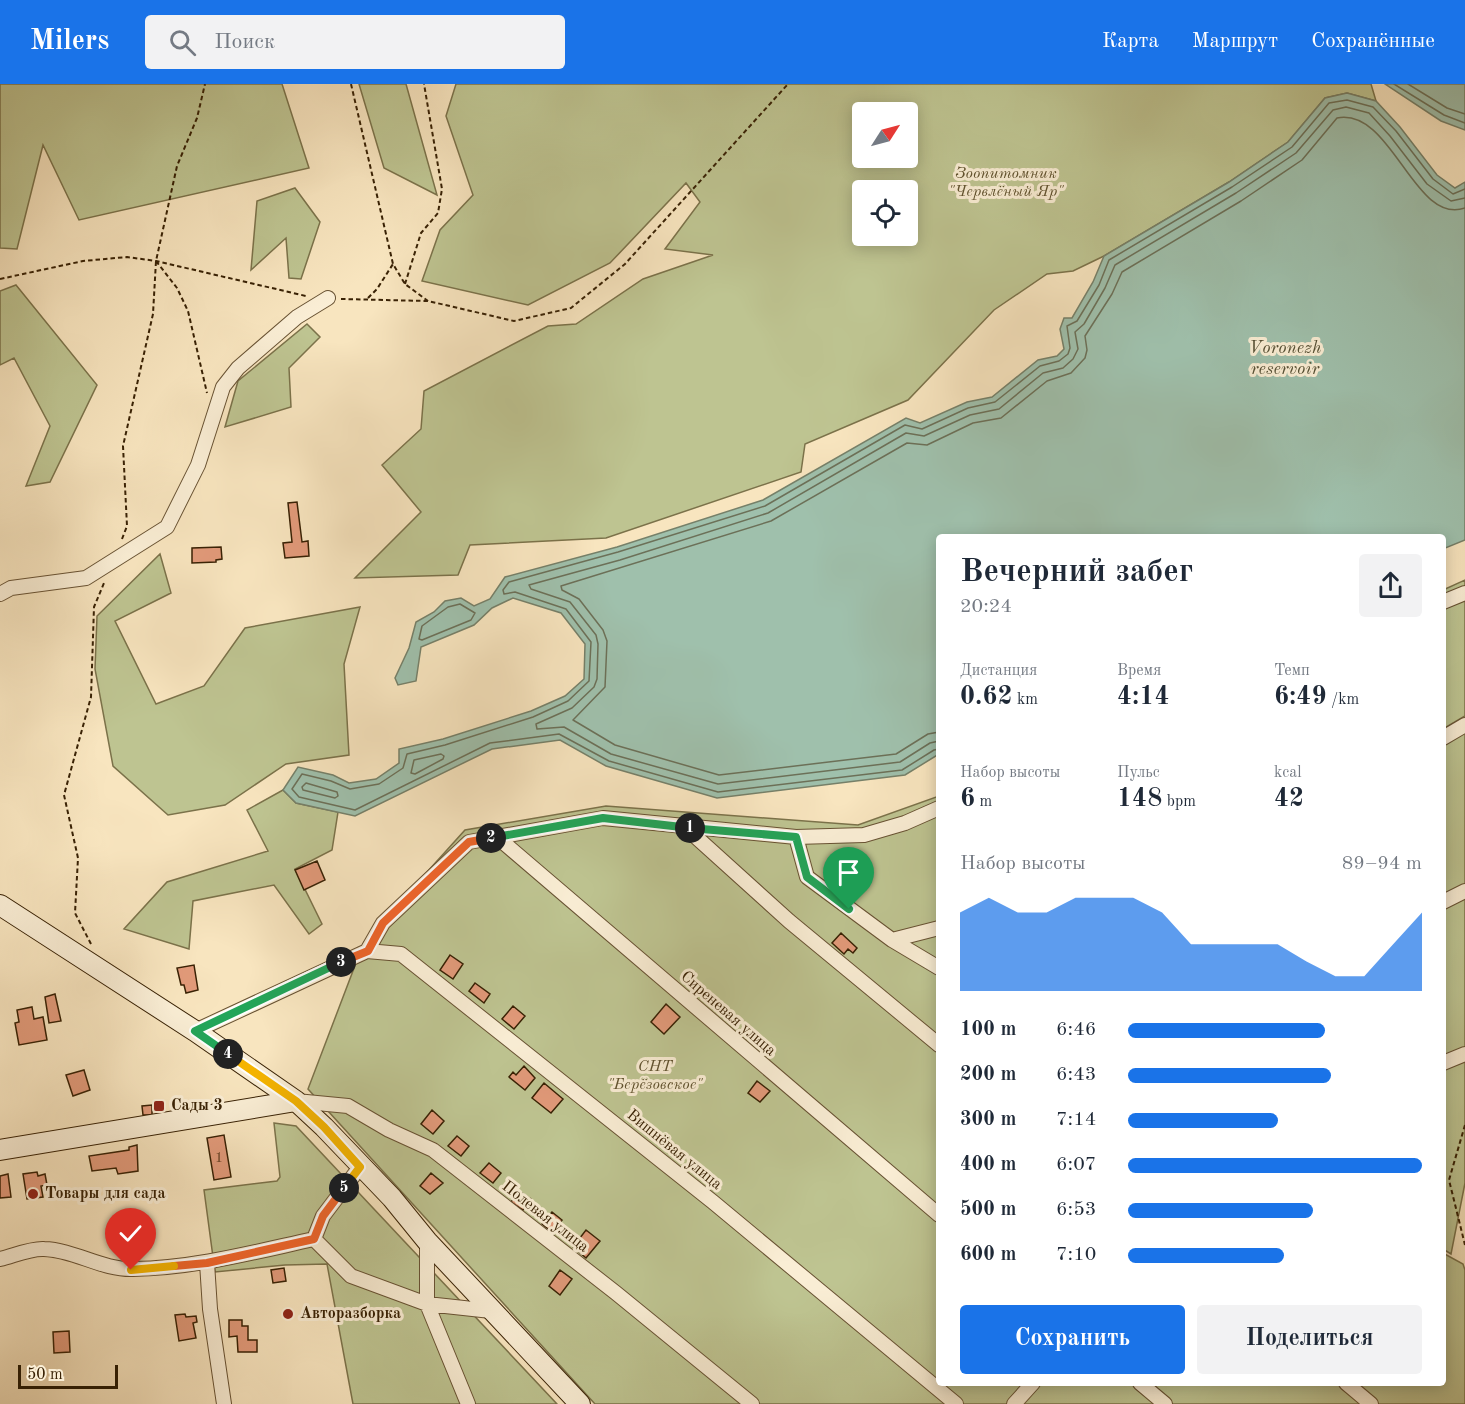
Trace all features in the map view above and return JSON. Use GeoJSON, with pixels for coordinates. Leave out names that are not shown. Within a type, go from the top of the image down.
{"type":"FeatureCollection","features":[{"type":"Feature","properties":{"kind":"street"},"geometry":{"type":"LineString","coordinates":[[0,594],[11,588],[86,578],[166,527],[198,465],[223,387],[237,368],[297,317],[328,298]]}},
{"type":"Feature","properties":{"kind":"street"},"geometry":{"type":"LineString","coordinates":[[1446,601],[1465,593]]}},
{"type":"Feature","properties":{"kind":"street"},"geometry":{"type":"LineString","coordinates":[[1446,736],[1465,726]]}},
{"type":"Feature","properties":{"kind":"street"},"geometry":{"type":"LineString","coordinates":[[368,951],[383,923],[469,842],[603,818],[796,837],[864,835],[904,823],[936,809]]}},
{"type":"Feature","properties":{"kind":"street"},"geometry":{"type":"LineString","coordinates":[[685,827],[789,921],[936,1043]]}},
{"type":"Feature","properties":{"kind":"street","name":"Сиреневая улица"},"geometry":{"type":"LineString","coordinates":[[497,837],[936,1212]]}},
{"type":"Feature","properties":{"kind":"street"},"geometry":{"type":"LineString","coordinates":[[796,837],[807,877],[892,940],[936,966]]}},
{"type":"Feature","properties":{"kind":"street"},"geometry":{"type":"LineString","coordinates":[[1446,900],[1465,891]]}},
{"type":"Feature","properties":{"kind":"street"},"geometry":{"type":"LineString","coordinates":[[0,905],[195,1031],[296,1101],[392,1198],[427,1241],[580,1404]]}},
{"type":"Feature","properties":{"kind":"street"},"geometry":{"type":"LineString","coordinates":[[892,940],[936,929]]}},
{"type":"Feature","properties":{"kind":"street","name":"Вишнёвая улица"},"geometry":{"type":"LineString","coordinates":[[195,1031],[235,1010],[368,951],[401,954],[713,1202],[956,1404]]}},
{"type":"Feature","properties":{"kind":"street"},"geometry":{"type":"LineString","coordinates":[[1446,1062],[1465,1054]]}},
{"type":"Feature","properties":{"kind":"street"},"geometry":{"type":"LineString","coordinates":[[0,1150],[296,1101]]}},
{"type":"Feature","properties":{"kind":"street","name":"Полевая улица"},"geometry":{"type":"LineString","coordinates":[[296,1101],[348,1106],[389,1130],[434,1150],[616,1293],[752,1404]]}},
{"type":"Feature","properties":{"kind":"street"},"geometry":{"type":"LineString","coordinates":[[314,1239],[323,1216],[360,1167]]}},
{"type":"Feature","properties":{"kind":"street"},"geometry":{"type":"LineString","coordinates":[[0,1260],[42,1248],[59,1251],[101,1265],[131,1270],[207,1263],[314,1239]]}},
{"type":"Feature","properties":{"kind":"street"},"geometry":{"type":"LineString","coordinates":[[314,1239],[351,1276],[427,1304],[491,1311]]}},
{"type":"Feature","properties":{"kind":"street"},"geometry":{"type":"LineString","coordinates":[[427,1241],[427,1304],[468,1404]]}},
{"type":"Feature","properties":{"kind":"street"},"geometry":{"type":"LineString","coordinates":[[207,1263],[210,1309],[224,1404]]}},
{"type":"Feature","properties":{"kind":"street"},"geometry":{"type":"LineString","coordinates":[[1014,1404],[1030,1386]]}},
{"type":"Feature","properties":{"kind":"street"},"geometry":{"type":"LineString","coordinates":[[1144,1386],[1165,1404]]}},
{"type":"Feature","properties":{"kind":"street"},"geometry":{"type":"LineString","coordinates":[[1350,1386],[1371,1404]]}},
{"type":"Feature","properties":{"kind":"path"},"geometry":{"type":"LineString","coordinates":[[107,973],[75,913],[78,858],[64,795],[92,697],[94,607],[127,526],[123,446],[153,314],[156,261],[177,166],[197,118],[205,84]]}},
{"type":"Feature","properties":{"kind":"path"},"geometry":{"type":"LineString","coordinates":[[351,84],[393,264],[405,284],[428,301]]}},
{"type":"Feature","properties":{"kind":"path"},"geometry":{"type":"LineString","coordinates":[[405,284],[422,234],[438,213],[442,189],[424,84]]}},
{"type":"Feature","properties":{"kind":"path"},"geometry":{"type":"LineString","coordinates":[[0,279],[83,261],[127,257],[156,261],[309,296],[428,301],[514,321],[571,308],[626,264],[788,84]]}},
{"type":"Feature","properties":{"kind":"path"},"geometry":{"type":"LineString","coordinates":[[156,261],[177,288],[188,311],[213,417]]}},
{"type":"Feature","properties":{"kind":"path"},"geometry":{"type":"LineString","coordinates":[[367,299],[377,289],[393,264]]}},
{"type":"Feature","properties":{"kind":"path"},"geometry":{"type":"LineString","coordinates":[[1465,1125],[1449,1180],[1465,1245]]}},
{"type":"Feature","properties":{"kind":"green space"},"geometry":{"type":"Polygon","coordinates":[[[0,84],[282,84],[309,168],[79,220],[43,145],[17,249],[0,248],[0,84]]]}},
{"type":"Feature","properties":{"kind":"green space"},"geometry":{"type":"Polygon","coordinates":[[[359,84],[406,84],[437,195],[384,168],[359,84]]]}},
{"type":"Feature","properties":{"kind":"green space","name":"Зоопитомник \"Червлёный Яр\""},"geometry":{"type":"Polygon","coordinates":[[[456,84],[1371,84],[1376,101],[1347,93],[1325,98],[1288,142],[1229,182],[1104,256],[1073,271],[1047,274],[994,310],[908,400],[805,444],[801,472],[606,538],[470,545],[458,575],[355,578],[421,512],[382,465],[421,429],[424,391],[548,326],[576,324],[643,279],[713,255],[665,249],[700,202],[686,183],[610,263],[528,305],[422,281],[440,230],[473,195],[446,116],[456,84]]]}},
{"type":"Feature","properties":{"kind":"green space"},"geometry":{"type":"Polygon","coordinates":[[[295,188],[320,222],[301,279],[289,278],[286,238],[251,270],[257,201],[295,188]]]}},
{"type":"Feature","properties":{"kind":"green space"},"geometry":{"type":"Polygon","coordinates":[[[16,285],[97,385],[50,482],[26,486],[50,426],[14,358],[0,365],[0,291],[16,285]]]}},
{"type":"Feature","properties":{"kind":"green space"},"geometry":{"type":"Polygon","coordinates":[[[307,324],[320,337],[289,368],[291,407],[225,427],[238,381],[307,324]]]}},
{"type":"Feature","properties":{"kind":"green space"},"geometry":{"type":"Polygon","coordinates":[[[160,554],[171,593],[115,621],[156,704],[204,686],[245,628],[360,607],[344,664],[349,755],[286,764],[225,805],[168,815],[113,766],[95,669],[97,616],[160,554]]]}},
{"type":"Feature","properties":{"kind":"green space"},"geometry":{"type":"Polygon","coordinates":[[[1465,580],[1465,716],[1446,727],[1446,589],[1465,580]]]}},
{"type":"Feature","properties":{"kind":"green space"},"geometry":{"type":"Polygon","coordinates":[[[1465,722],[1465,1183],[1451,1254],[1446,1251],[1446,733],[1465,722]]]}},
{"type":"Feature","properties":{"kind":"green space"},"geometry":{"type":"Polygon","coordinates":[[[283,790],[296,803],[338,812],[332,850],[295,869],[322,924],[309,934],[274,885],[193,901],[189,949],[124,929],[167,882],[268,851],[247,810],[283,790]]]}},
{"type":"Feature","properties":{"kind":"green space","name":"СНТ \"Берёзовское\""},"geometry":{"type":"Polygon","coordinates":[[[936,797],[936,922],[883,940],[936,969],[936,1386],[1446,1386],[1446,1255],[1463,1264],[1465,1270],[1465,1404],[595,1404],[308,1089],[364,942],[465,830],[606,806],[858,825],[936,797]]]}},
{"type":"Feature","properties":{"kind":"green space"},"geometry":{"type":"Polygon","coordinates":[[[936,932],[936,960],[906,942],[936,932]]]}},
{"type":"Feature","properties":{"kind":"green space"},"geometry":{"type":"Polygon","coordinates":[[[274,1123],[296,1126],[557,1404],[353,1404],[327,1264],[285,1265],[215,1272],[204,1190],[277,1181],[280,1177],[274,1123]]]}},
{"type":"Feature","properties":{"kind":"water"},"geometry":{"type":"Polygon","coordinates":[[[1385,84],[1465,84],[1465,130],[1441,121],[1385,84]]]}},
{"type":"Feature","properties":{"kind":"water","name":"Voronezh reservoir"},"geometry":{"type":"Polygon","coordinates":[[[1347,93],[1376,101],[1400,127],[1437,175],[1455,188],[1465,182],[1465,540],[1446,548],[1446,534],[936,534],[936,756],[905,775],[717,798],[606,766],[560,740],[492,749],[355,816],[296,803],[283,790],[298,767],[333,775],[349,783],[376,779],[399,763],[399,749],[443,739],[531,711],[565,696],[584,679],[585,644],[561,613],[513,598],[492,608],[474,625],[421,647],[416,681],[398,685],[395,678],[409,648],[416,622],[434,612],[445,601],[461,598],[474,606],[490,599],[505,577],[617,547],[763,500],[906,418],[920,423],[967,402],[992,397],[1038,360],[1057,356],[1064,349],[1060,329],[1064,318],[1072,318],[1093,282],[1104,256],[1229,182],[1288,142],[1325,98],[1347,93]]]}},
{"type":"Feature","properties":{"kind":"building"},"geometry":{"type":"Polygon","coordinates":[[[297,502],[302,542],[308,541],[309,556],[285,558],[283,543],[292,542],[288,503],[297,502]]]}},
{"type":"Feature","properties":{"kind":"building"},"geometry":{"type":"Polygon","coordinates":[[[221,547],[222,559],[216,562],[192,563],[192,548],[221,547]]]}},
{"type":"Feature","properties":{"kind":"building"},"geometry":{"type":"Polygon","coordinates":[[[317,861],[325,880],[304,890],[295,870],[317,861]]]}},
{"type":"Feature","properties":{"kind":"building"},"geometry":{"type":"Polygon","coordinates":[[[841,933],[857,948],[853,953],[848,949],[844,954],[832,943],[841,933]]]}},
{"type":"Feature","properties":{"kind":"building"},"geometry":{"type":"Polygon","coordinates":[[[450,955],[463,964],[453,979],[440,970],[450,955]]]}},
{"type":"Feature","properties":{"kind":"building"},"geometry":{"type":"Polygon","coordinates":[[[194,965],[198,990],[186,993],[184,985],[181,985],[177,968],[194,965]]]}},
{"type":"Feature","properties":{"kind":"building"},"geometry":{"type":"Polygon","coordinates":[[[475,983],[490,994],[484,1003],[469,991],[475,983]]]}},
{"type":"Feature","properties":{"kind":"building"},"geometry":{"type":"Polygon","coordinates":[[[55,994],[61,1021],[49,1023],[45,997],[55,994]]]}},
{"type":"Feature","properties":{"kind":"building"},"geometry":{"type":"Polygon","coordinates":[[[666,1004],[680,1017],[664,1034],[651,1022],[666,1004]]]}},
{"type":"Feature","properties":{"kind":"building"},"geometry":{"type":"Polygon","coordinates":[[[513,1006],[525,1016],[514,1029],[502,1019],[513,1006]]]}},
{"type":"Feature","properties":{"kind":"building"},"geometry":{"type":"Polygon","coordinates":[[[32,1007],[34,1019],[43,1017],[47,1040],[19,1045],[15,1023],[19,1022],[17,1010],[32,1007]]]}},
{"type":"Feature","properties":{"kind":"building"},"geometry":{"type":"Polygon","coordinates":[[[524,1066],[535,1078],[525,1090],[509,1077],[513,1072],[516,1075],[524,1066]]]}},
{"type":"Feature","properties":{"kind":"building"},"geometry":{"type":"Polygon","coordinates":[[[84,1070],[90,1090],[73,1096],[66,1075],[84,1070]]]}},
{"type":"Feature","properties":{"kind":"building"},"geometry":{"type":"Polygon","coordinates":[[[757,1081],[770,1091],[760,1102],[748,1093],[757,1081]]]}},
{"type":"Feature","properties":{"kind":"building"},"geometry":{"type":"Polygon","coordinates":[[[544,1083],[563,1099],[551,1113],[532,1098],[544,1083]]]}},
{"type":"Feature","properties":{"kind":"building"},"geometry":{"type":"Polygon","coordinates":[[[152,1105],[152,1115],[143,1115],[142,1106],[152,1105]]]}},
{"type":"Feature","properties":{"kind":"building"},"geometry":{"type":"Polygon","coordinates":[[[432,1110],[444,1121],[433,1134],[421,1124],[432,1110]]]}},
{"type":"Feature","properties":{"kind":"building"},"geometry":{"type":"Polygon","coordinates":[[[224,1135],[231,1177],[214,1180],[207,1138],[224,1135]]]}},
{"type":"Feature","properties":{"kind":"building"},"geometry":{"type":"Polygon","coordinates":[[[457,1136],[469,1146],[461,1156],[448,1146],[457,1136]]]}},
{"type":"Feature","properties":{"kind":"building"},"geometry":{"type":"Polygon","coordinates":[[[137,1145],[138,1171],[118,1174],[116,1168],[92,1171],[89,1156],[129,1150],[129,1147],[137,1145]]]}},
{"type":"Feature","properties":{"kind":"building"},"geometry":{"type":"Polygon","coordinates":[[[489,1163],[501,1173],[493,1183],[480,1173],[489,1163]]]}},
{"type":"Feature","properties":{"kind":"building"},"geometry":{"type":"Polygon","coordinates":[[[37,1172],[38,1176],[45,1174],[47,1185],[41,1186],[43,1197],[27,1199],[23,1174],[37,1172]]]}},
{"type":"Feature","properties":{"kind":"building"},"geometry":{"type":"Polygon","coordinates":[[[431,1173],[443,1183],[430,1194],[420,1186],[431,1173]]]}},
{"type":"Feature","properties":{"kind":"building"},"geometry":{"type":"Polygon","coordinates":[[[8,1174],[11,1197],[0,1198],[0,1176],[8,1174]]]}},
{"type":"Feature","properties":{"kind":"building"},"geometry":{"type":"Polygon","coordinates":[[[519,1191],[531,1199],[523,1210],[511,1202],[519,1191]]]}},
{"type":"Feature","properties":{"kind":"building"},"geometry":{"type":"Polygon","coordinates":[[[552,1212],[562,1220],[552,1232],[542,1224],[552,1212]]]}},
{"type":"Feature","properties":{"kind":"building"},"geometry":{"type":"Polygon","coordinates":[[[586,1230],[600,1241],[586,1258],[573,1247],[586,1230]]]}},
{"type":"Feature","properties":{"kind":"building"},"geometry":{"type":"Polygon","coordinates":[[[284,1268],[286,1281],[273,1283],[271,1270],[284,1268]]]}},
{"type":"Feature","properties":{"kind":"building"},"geometry":{"type":"Polygon","coordinates":[[[560,1270],[572,1279],[560,1295],[549,1286],[560,1270]]]}},
{"type":"Feature","properties":{"kind":"building"},"geometry":{"type":"Polygon","coordinates":[[[185,1314],[186,1317],[196,1316],[197,1322],[193,1323],[196,1338],[179,1341],[175,1315],[185,1314]]]}},
{"type":"Feature","properties":{"kind":"building"},"geometry":{"type":"Polygon","coordinates":[[[229,1320],[242,1320],[242,1326],[248,1326],[248,1340],[257,1340],[257,1352],[238,1352],[237,1336],[229,1337],[229,1320]]]}},
{"type":"Feature","properties":{"kind":"building"},"geometry":{"type":"Polygon","coordinates":[[[69,1331],[70,1352],[54,1353],[53,1332],[69,1331]]]}},
{"type":"Feature","properties":{"kind":"place","name":"Сады 3"},"geometry":{"type":"Point","coordinates":[159,1106]}},
{"type":"Feature","properties":{"kind":"place","name":"Товары для сада"},"geometry":{"type":"Point","coordinates":[33,1194]}},
{"type":"Feature","properties":{"kind":"place","name":"Авторазборка"},"geometry":{"type":"Point","coordinates":[288,1314]}},
{"type":"Feature","properties":{"kind":"route"},"geometry":{"type":"LineString","coordinates":[[131,1270],[207,1263],[314,1239],[323,1216],[360,1167],[324,1127],[296,1101],[195,1031],[235,1010],[368,951],[383,923],[469,842],[603,818],[796,837],[807,877],[849,909]]}}]}
